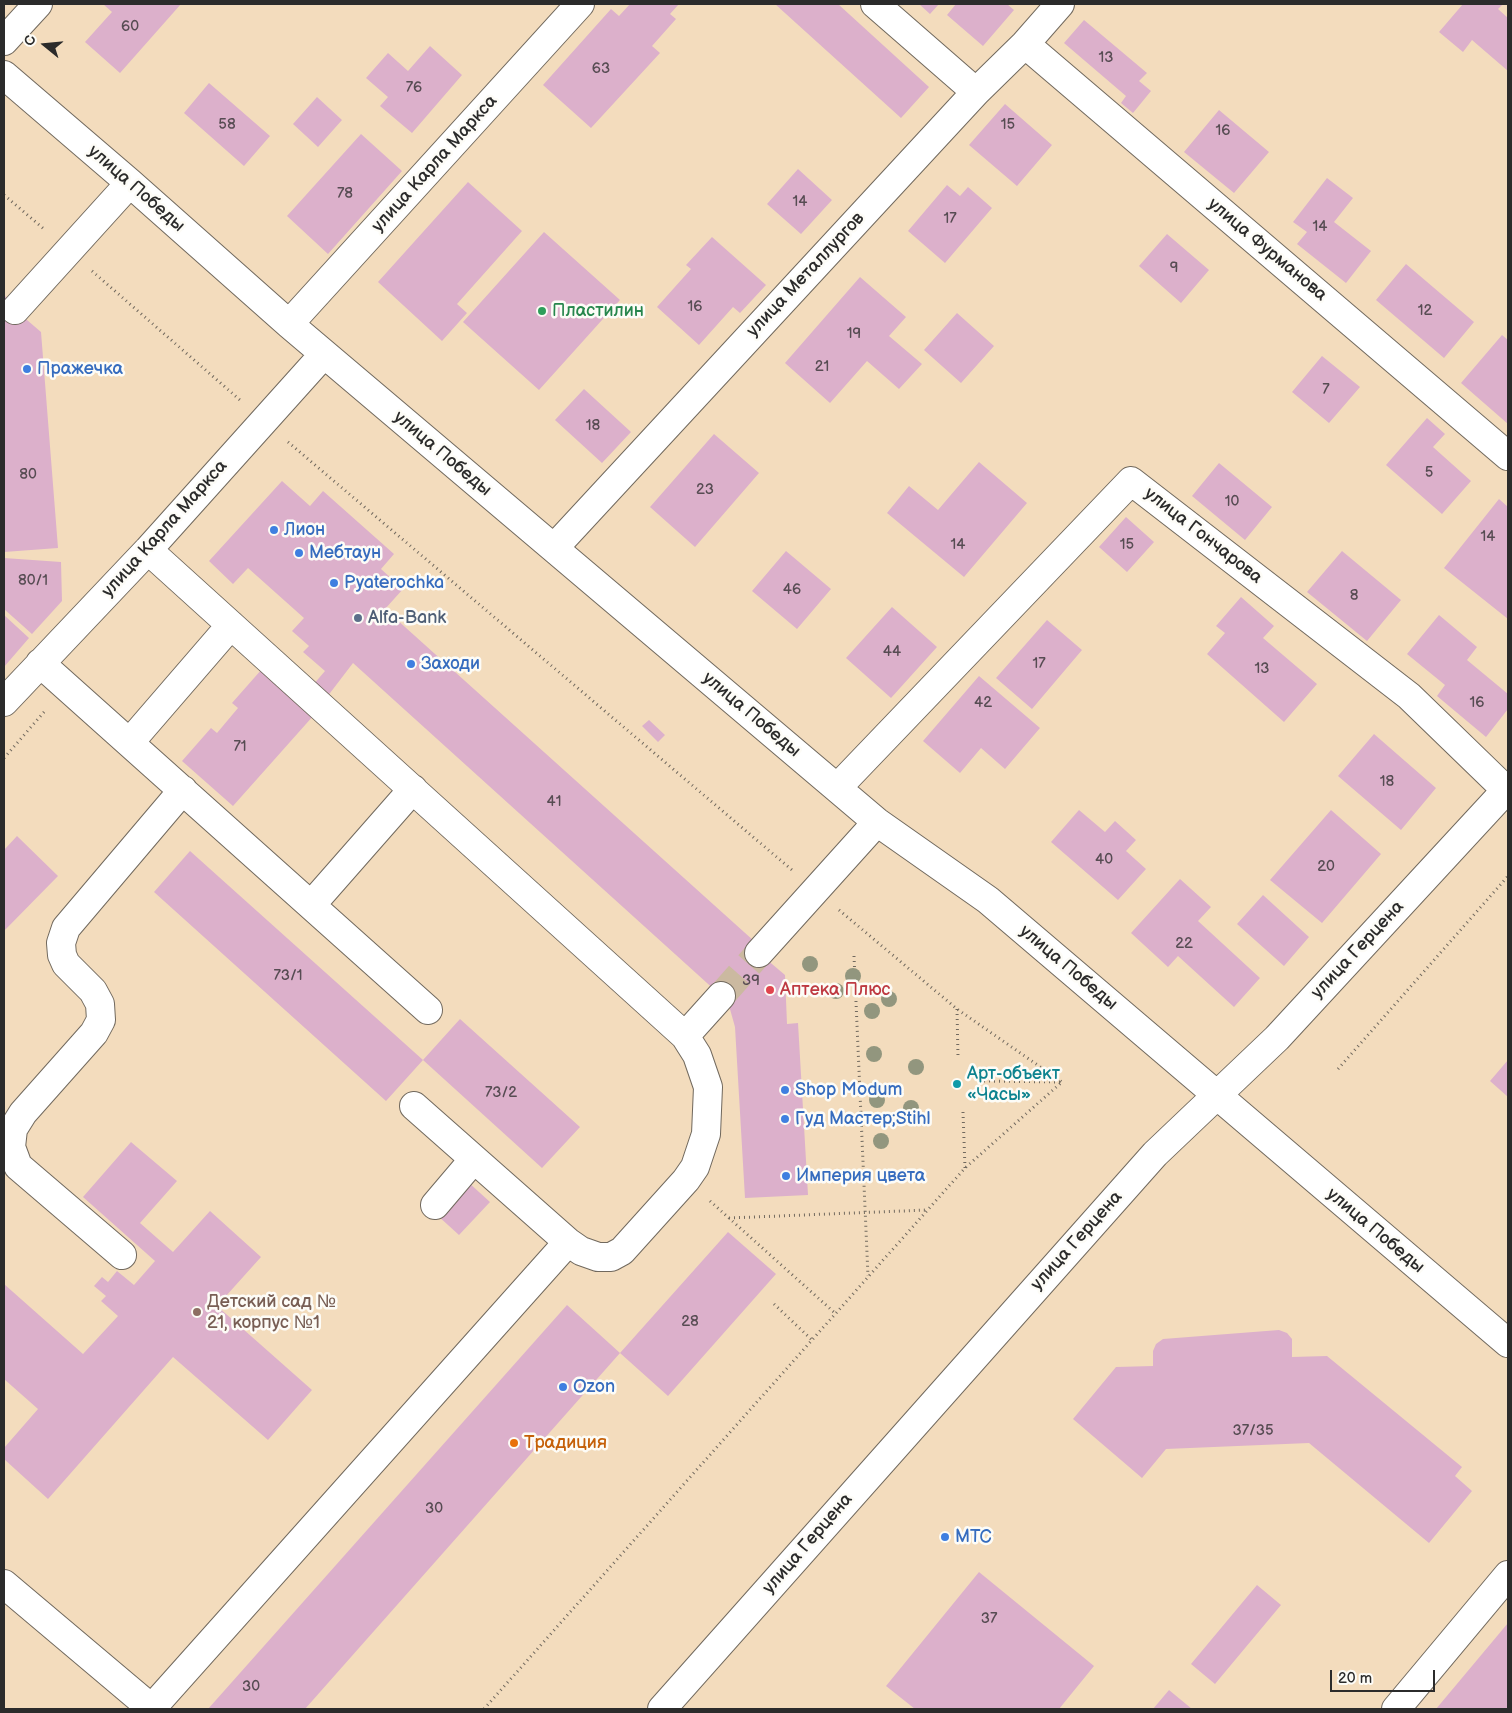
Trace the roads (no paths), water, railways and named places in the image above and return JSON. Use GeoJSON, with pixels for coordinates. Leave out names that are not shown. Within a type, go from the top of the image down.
{"type":"FeatureCollection","features":[{"type":"Feature","properties":{"kind":"street"},"geometry":{"type":"LineString","coordinates":[[4,41],[38,4]]}},
{"type":"Feature","properties":{"kind":"street","name":"улица Карла Маркса"},"geometry":{"type":"LineString","coordinates":[[289,324],[580,4]]}},
{"type":"Feature","properties":{"kind":"street"},"geometry":{"type":"LineString","coordinates":[[874,4],[976,92]]}},
{"type":"Feature","properties":{"kind":"street","name":"улица Металлургов"},"geometry":{"type":"LineString","coordinates":[[554,548],[976,92],[1025,44],[1060,4]]}},
{"type":"Feature","properties":{"kind":"street","name":"улица Фурманова"},"geometry":{"type":"LineString","coordinates":[[1025,44],[1508,456]]}},
{"type":"Feature","properties":{"kind":"street","name":"улица Победы"},"geometry":{"type":"LineString","coordinates":[[4,75],[324,354],[877,822],[988,900],[1508,1343]]}},
{"type":"Feature","properties":{"kind":"street"},"geometry":{"type":"LineString","coordinates":[[15,310],[130,183]]}},
{"type":"Feature","properties":{"kind":"street","name":"улица Карла Маркса"},"geometry":{"type":"LineString","coordinates":[[4,702],[148,550],[324,354]]}},
{"type":"Feature","properties":{"kind":"street","name":"улица Гончарова"},"geometry":{"type":"LineString","coordinates":[[837,788],[1131,481],[1409,696],[1507,789]]}},
{"type":"Feature","properties":{"kind":"street"},"geometry":{"type":"LineString","coordinates":[[148,550],[684,1036],[698,1055],[704,1071],[708,1087],[709,1109],[701,1153],[686,1180],[622,1251],[611,1257],[598,1257],[581,1251],[568,1242],[414,1106]]}},
{"type":"Feature","properties":{"kind":"street"},"geometry":{"type":"LineString","coordinates":[[130,742],[231,625]]}},
{"type":"Feature","properties":{"kind":"street"},"geometry":{"type":"LineString","coordinates":[[40,662],[428,1010]]}},
{"type":"Feature","properties":{"kind":"street"},"geometry":{"type":"LineString","coordinates":[[312,904],[412,789]]}},
{"type":"Feature","properties":{"kind":"street","name":"улица Герцена"},"geometry":{"type":"LineString","coordinates":[[662,1709],[1155,1154],[1277,1038],[1507,789]]}},
{"type":"Feature","properties":{"kind":"street"},"geometry":{"type":"LineString","coordinates":[[122,1255],[18,1166],[11,1148],[13,1129],[23,1112],[94,1033],[101,1020],[100,1004],[93,991],[66,964],[62,954],[60,943],[66,928],[183,790]]}},
{"type":"Feature","properties":{"kind":"street"},"geometry":{"type":"LineString","coordinates":[[759,953],[877,822]]}},
{"type":"Feature","properties":{"kind":"street"},"geometry":{"type":"LineString","coordinates":[[684,1036],[721,996]]}},
{"type":"Feature","properties":{"kind":"street"},"geometry":{"type":"LineString","coordinates":[[435,1205],[474,1159]]}},
{"type":"Feature","properties":{"kind":"street"},"geometry":{"type":"LineString","coordinates":[[4,1584],[151,1709],[568,1242]]}},
{"type":"Feature","properties":{"kind":"street"},"geometry":{"type":"LineString","coordinates":[[1396,1709],[1508,1575]]}},
{"type":"Feature","properties":{"kind":"tunnel"},"geometry":{"type":"LineString","coordinates":[[721,996],[759,953]]}},
{"type":"Feature","properties":{"kind":"place","name":"Пластилин"},"geometry":{"type":"Point","coordinates":[542,311]}},
{"type":"Feature","properties":{"kind":"place","name":"Пражечка"},"geometry":{"type":"Point","coordinates":[27,369]}},
{"type":"Feature","properties":{"kind":"place","name":"Лион"},"geometry":{"type":"Point","coordinates":[274,530]}},
{"type":"Feature","properties":{"kind":"place","name":"Мебтаун"},"geometry":{"type":"Point","coordinates":[299,553]}},
{"type":"Feature","properties":{"kind":"place","name":"Pyaterochka"},"geometry":{"type":"Point","coordinates":[334,583]}},
{"type":"Feature","properties":{"kind":"place","name":"Alfa-Bank"},"geometry":{"type":"Point","coordinates":[358,618]}},
{"type":"Feature","properties":{"kind":"place","name":"Заходи"},"geometry":{"type":"Point","coordinates":[411,664]}},
{"type":"Feature","properties":{"kind":"place","name":"Аптека Плюс"},"geometry":{"type":"Point","coordinates":[770,990]}},
{"type":"Feature","properties":{"kind":"place","name":"Арт-объект «Часы»"},"geometry":{"type":"Point","coordinates":[957,1084]}},
{"type":"Feature","properties":{"kind":"place","name":"Shop Modum"},"geometry":{"type":"Point","coordinates":[785,1090]}},
{"type":"Feature","properties":{"kind":"place","name":"Гуд Мастер;Stihl"},"geometry":{"type":"Point","coordinates":[785,1119]}},
{"type":"Feature","properties":{"kind":"place","name":"Империя цвета"},"geometry":{"type":"Point","coordinates":[786,1176]}},
{"type":"Feature","properties":{"kind":"place","name":"Детский сад № 21, корпус №1"},"geometry":{"type":"Point","coordinates":[197,1312]}},
{"type":"Feature","properties":{"kind":"place","name":"Ozon"},"geometry":{"type":"Point","coordinates":[563,1387]}},
{"type":"Feature","properties":{"kind":"place","name":"Традиция"},"geometry":{"type":"Point","coordinates":[514,1443]}},
{"type":"Feature","properties":{"kind":"place","name":"МТС"},"geometry":{"type":"Point","coordinates":[945,1537]}}]}
